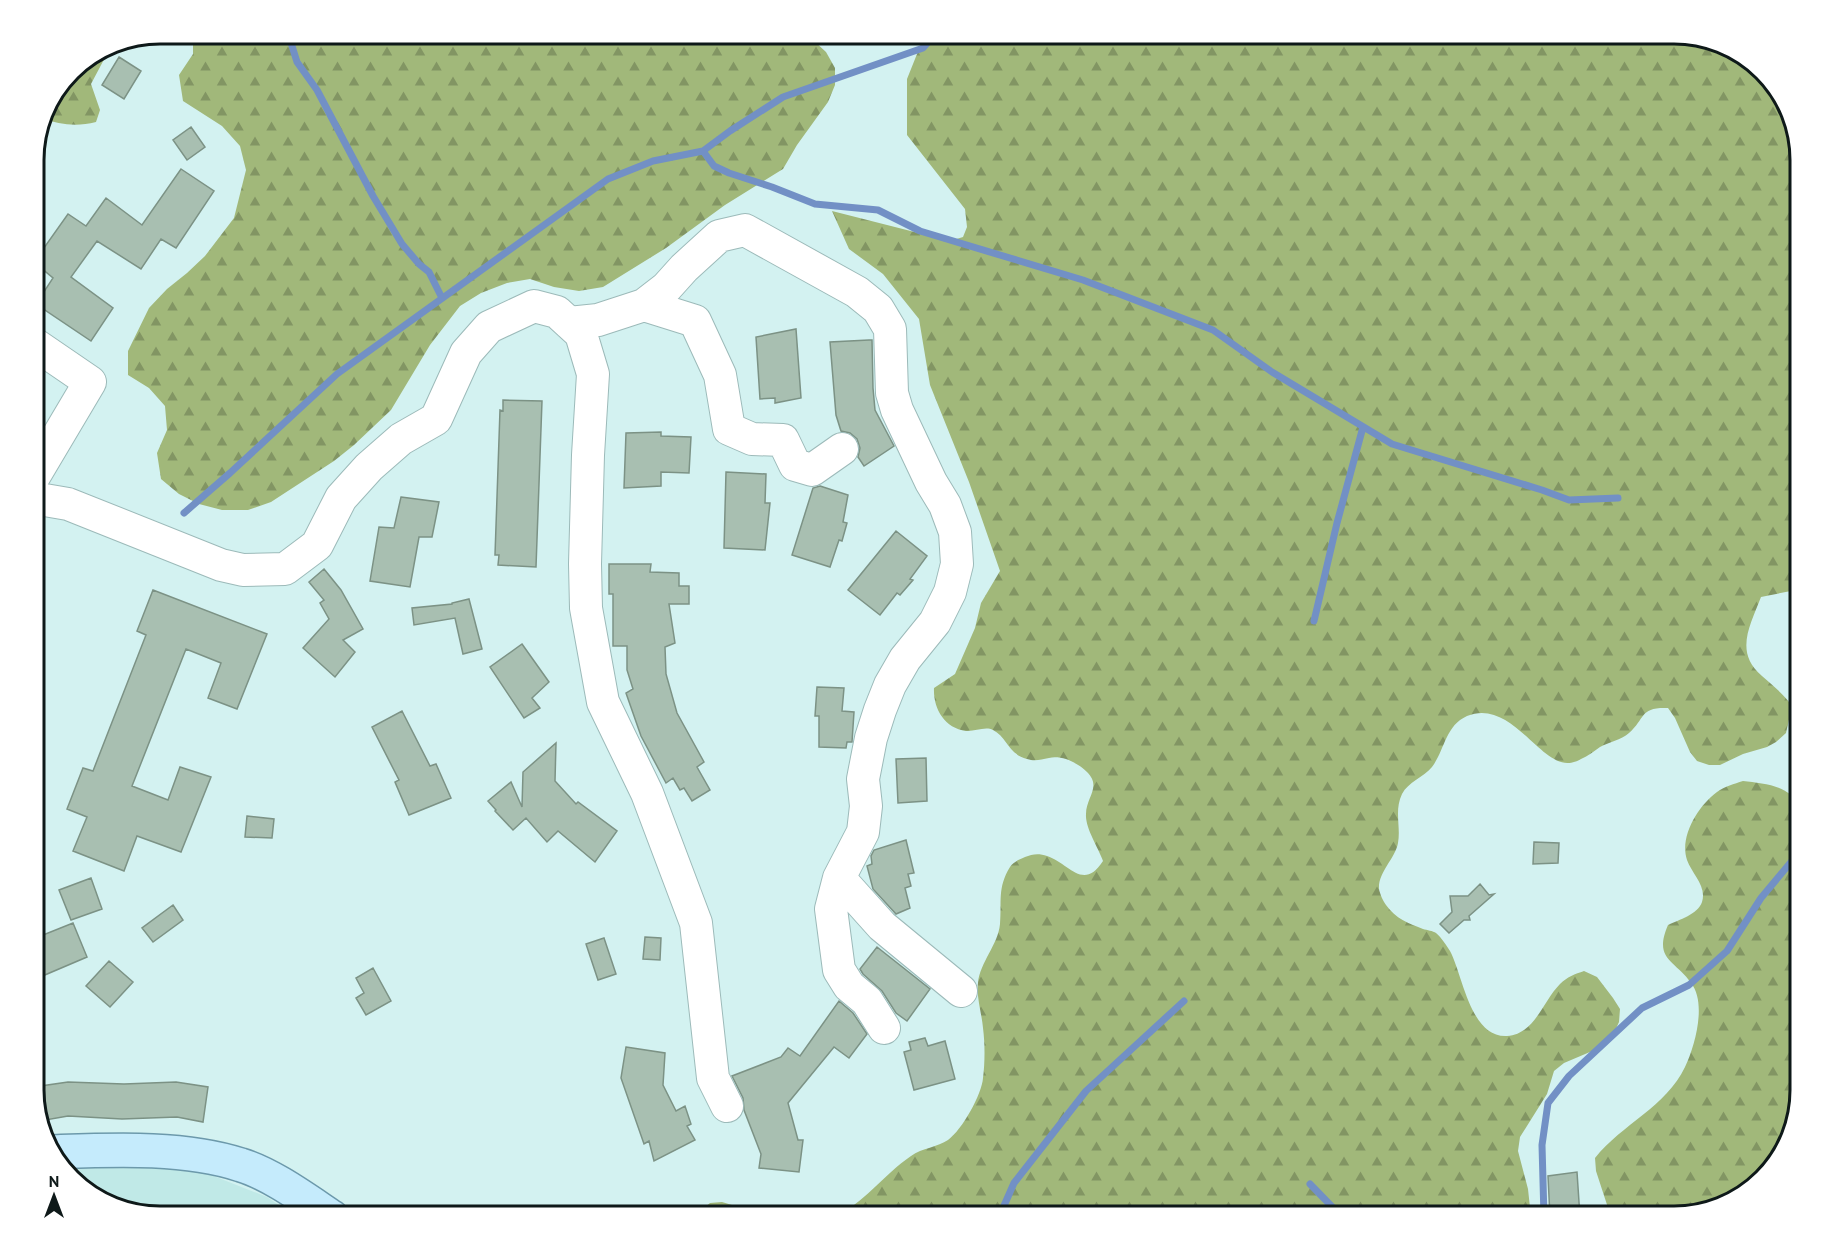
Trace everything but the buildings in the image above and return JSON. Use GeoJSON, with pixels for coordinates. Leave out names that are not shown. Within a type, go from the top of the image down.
{"type":"FeatureCollection","features":[{"type":"Feature","properties":{"kind":"main road"},"geometry":{"type":"LineString","coordinates":[[61,1152],[105,1150],[188,1154],[242,1165],[284,1185],[316,1206]]}},
{"type":"Feature","properties":{"kind":"street"},"geometry":{"type":"LineString","coordinates":[[569,323],[598,320],[644,305],[666,288],[719,236],[745,231],[857,292],[878,309],[890,329],[892,393],[897,410],[945,506],[955,532],[957,564],[950,592],[935,622],[905,659],[890,685],[880,710],[863,779],[866,806],[863,832],[839,878],[831,909],[839,970],[849,986],[867,1001],[884,1028]]}},
{"type":"Feature","properties":{"kind":"street"},"geometry":{"type":"LineString","coordinates":[[644,305],[694,321],[720,375],[729,429],[752,439],[783,440],[795,465],[812,470],[843,449]]}},
{"type":"Feature","properties":{"kind":"street"},"geometry":{"type":"LineString","coordinates":[[44,500],[68,504],[221,565],[243,570],[285,569],[317,545],[341,498],[369,467],[401,439],[436,419],[466,353],[489,327],[534,306],[557,312],[581,334],[593,374],[588,455],[586,608],[603,702],[647,793],[696,923],[713,1078],[727,1106]]}},
{"type":"Feature","properties":{"kind":"street"},"geometry":{"type":"LineString","coordinates":[[44,351],[90,382],[44,459]]}},
{"type":"Feature","properties":{"kind":"street"},"geometry":{"type":"LineString","coordinates":[[839,878],[882,926],[961,992]]}},
{"type":"Feature","properties":{"kind":"shaded area"},"geometry":{"type":"Polygon","coordinates":[[[118,1166],[196,1169],[267,1197],[280,1206],[145,1206],[108,1195],[84,1177],[84,1168],[118,1166]]]}},
{"type":"Feature","properties":{"kind":"green space"},"geometry":{"type":"Polygon","coordinates":[[[193,44],[817,44],[826,52],[835,68],[835,85],[828,102],[783,169],[725,205],[666,248],[603,287],[579,291],[554,287],[530,279],[507,283],[481,293],[460,306],[430,345],[391,410],[354,445],[334,461],[271,502],[248,510],[222,510],[199,504],[179,494],[161,479],[157,453],[167,430],[165,406],[149,388],[128,375],[128,351],[149,308],[205,256],[234,218],[246,170],[240,146],[222,126],[183,101],[179,75],[193,54],[193,44]]]}},
{"type":"Feature","properties":{"kind":"green space"},"geometry":{"type":"Polygon","coordinates":[[[921,44],[1689,44],[1726,55],[1739,63],[1762,83],[1779,108],[1790,145],[1790,591],[1761,597],[1749,628],[1746,648],[1753,667],[1790,704],[1786,733],[1767,747],[1743,754],[1720,765],[1709,765],[1697,761],[1690,752],[1668,708],[1659,708],[1644,714],[1626,735],[1600,747],[1589,755],[1568,763],[1557,761],[1546,754],[1523,733],[1497,716],[1482,713],[1467,716],[1454,726],[1432,767],[1408,786],[1402,794],[1398,806],[1398,843],[1379,883],[1383,899],[1394,914],[1407,922],[1435,932],[1444,942],[1455,962],[1476,1016],[1484,1027],[1494,1034],[1507,1036],[1525,1029],[1538,1016],[1554,991],[1565,979],[1584,971],[1597,977],[1620,1009],[1619,1022],[1607,1042],[1597,1049],[1564,1063],[1554,1071],[1547,1094],[1520,1137],[1518,1151],[1530,1206],[852,1206],[911,1156],[948,1140],[965,1120],[975,1102],[982,1085],[984,1072],[984,1034],[978,999],[979,975],[999,932],[1003,882],[1011,865],[1028,856],[1041,854],[1055,859],[1082,875],[1096,870],[1103,861],[1086,819],[1093,787],[1091,777],[1087,772],[1064,759],[1054,757],[1033,760],[1021,757],[998,733],[990,729],[966,731],[958,729],[941,716],[935,703],[934,688],[955,674],[975,628],[981,603],[1000,571],[969,482],[930,385],[919,319],[883,274],[849,249],[832,211],[950,241],[963,237],[967,227],[965,209],[907,135],[907,79],[921,44]]]}},
{"type":"Feature","properties":{"kind":"green space"},"geometry":{"type":"Polygon","coordinates":[[[105,57],[91,84],[100,110],[96,122],[69,124],[50,121],[63,95],[83,72],[105,57]]]}},
{"type":"Feature","properties":{"kind":"green space"},"geometry":{"type":"Polygon","coordinates":[[[1743,781],[1780,788],[1790,794],[1790,1105],[1787,1120],[1779,1142],[1762,1167],[1751,1178],[1719,1198],[1689,1206],[1607,1206],[1596,1171],[1595,1158],[1667,1093],[1677,1081],[1685,1067],[1696,1036],[1699,1013],[1696,991],[1685,975],[1668,959],[1663,946],[1668,925],[1697,910],[1702,902],[1701,885],[1687,860],[1686,841],[1697,813],[1710,798],[1723,788],[1743,781]]]}},
{"type":"Feature","properties":{"kind":"green space"},"geometry":{"type":"Polygon","coordinates":[[[722,1202],[735,1206],[706,1206],[710,1203],[722,1202]]]}},
{"type":"Feature","properties":{"kind":"waterway"},"geometry":{"type":"LineString","coordinates":[[291,44],[297,62],[317,90],[373,196],[402,244],[429,272],[442,298]]}},
{"type":"Feature","properties":{"kind":"waterway"},"geometry":{"type":"LineString","coordinates":[[184,513],[337,374],[608,179],[653,161],[703,151],[783,97],[923,48],[926,44]]}},
{"type":"Feature","properties":{"kind":"waterway"},"geometry":{"type":"LineString","coordinates":[[703,151],[714,166],[815,204],[878,210],[920,231],[1083,280],[1213,330],[1272,372],[1392,444],[1569,500],[1618,498]]}},
{"type":"Feature","properties":{"kind":"waterway"},"geometry":{"type":"LineString","coordinates":[[1314,621],[1363,427]]}},
{"type":"Feature","properties":{"kind":"waterway"},"geometry":{"type":"LineString","coordinates":[[1544,1206],[1542,1145],[1548,1103],[1569,1076],[1642,1008],[1689,985],[1727,951],[1761,898],[1790,863]]}},
{"type":"Feature","properties":{"kind":"waterway"},"geometry":{"type":"LineString","coordinates":[[1004,1206],[1014,1183],[1086,1091],[1184,1001]]}},
{"type":"Feature","properties":{"kind":"waterway"},"geometry":{"type":"LineString","coordinates":[[1310,1184],[1331,1206]]}}]}
